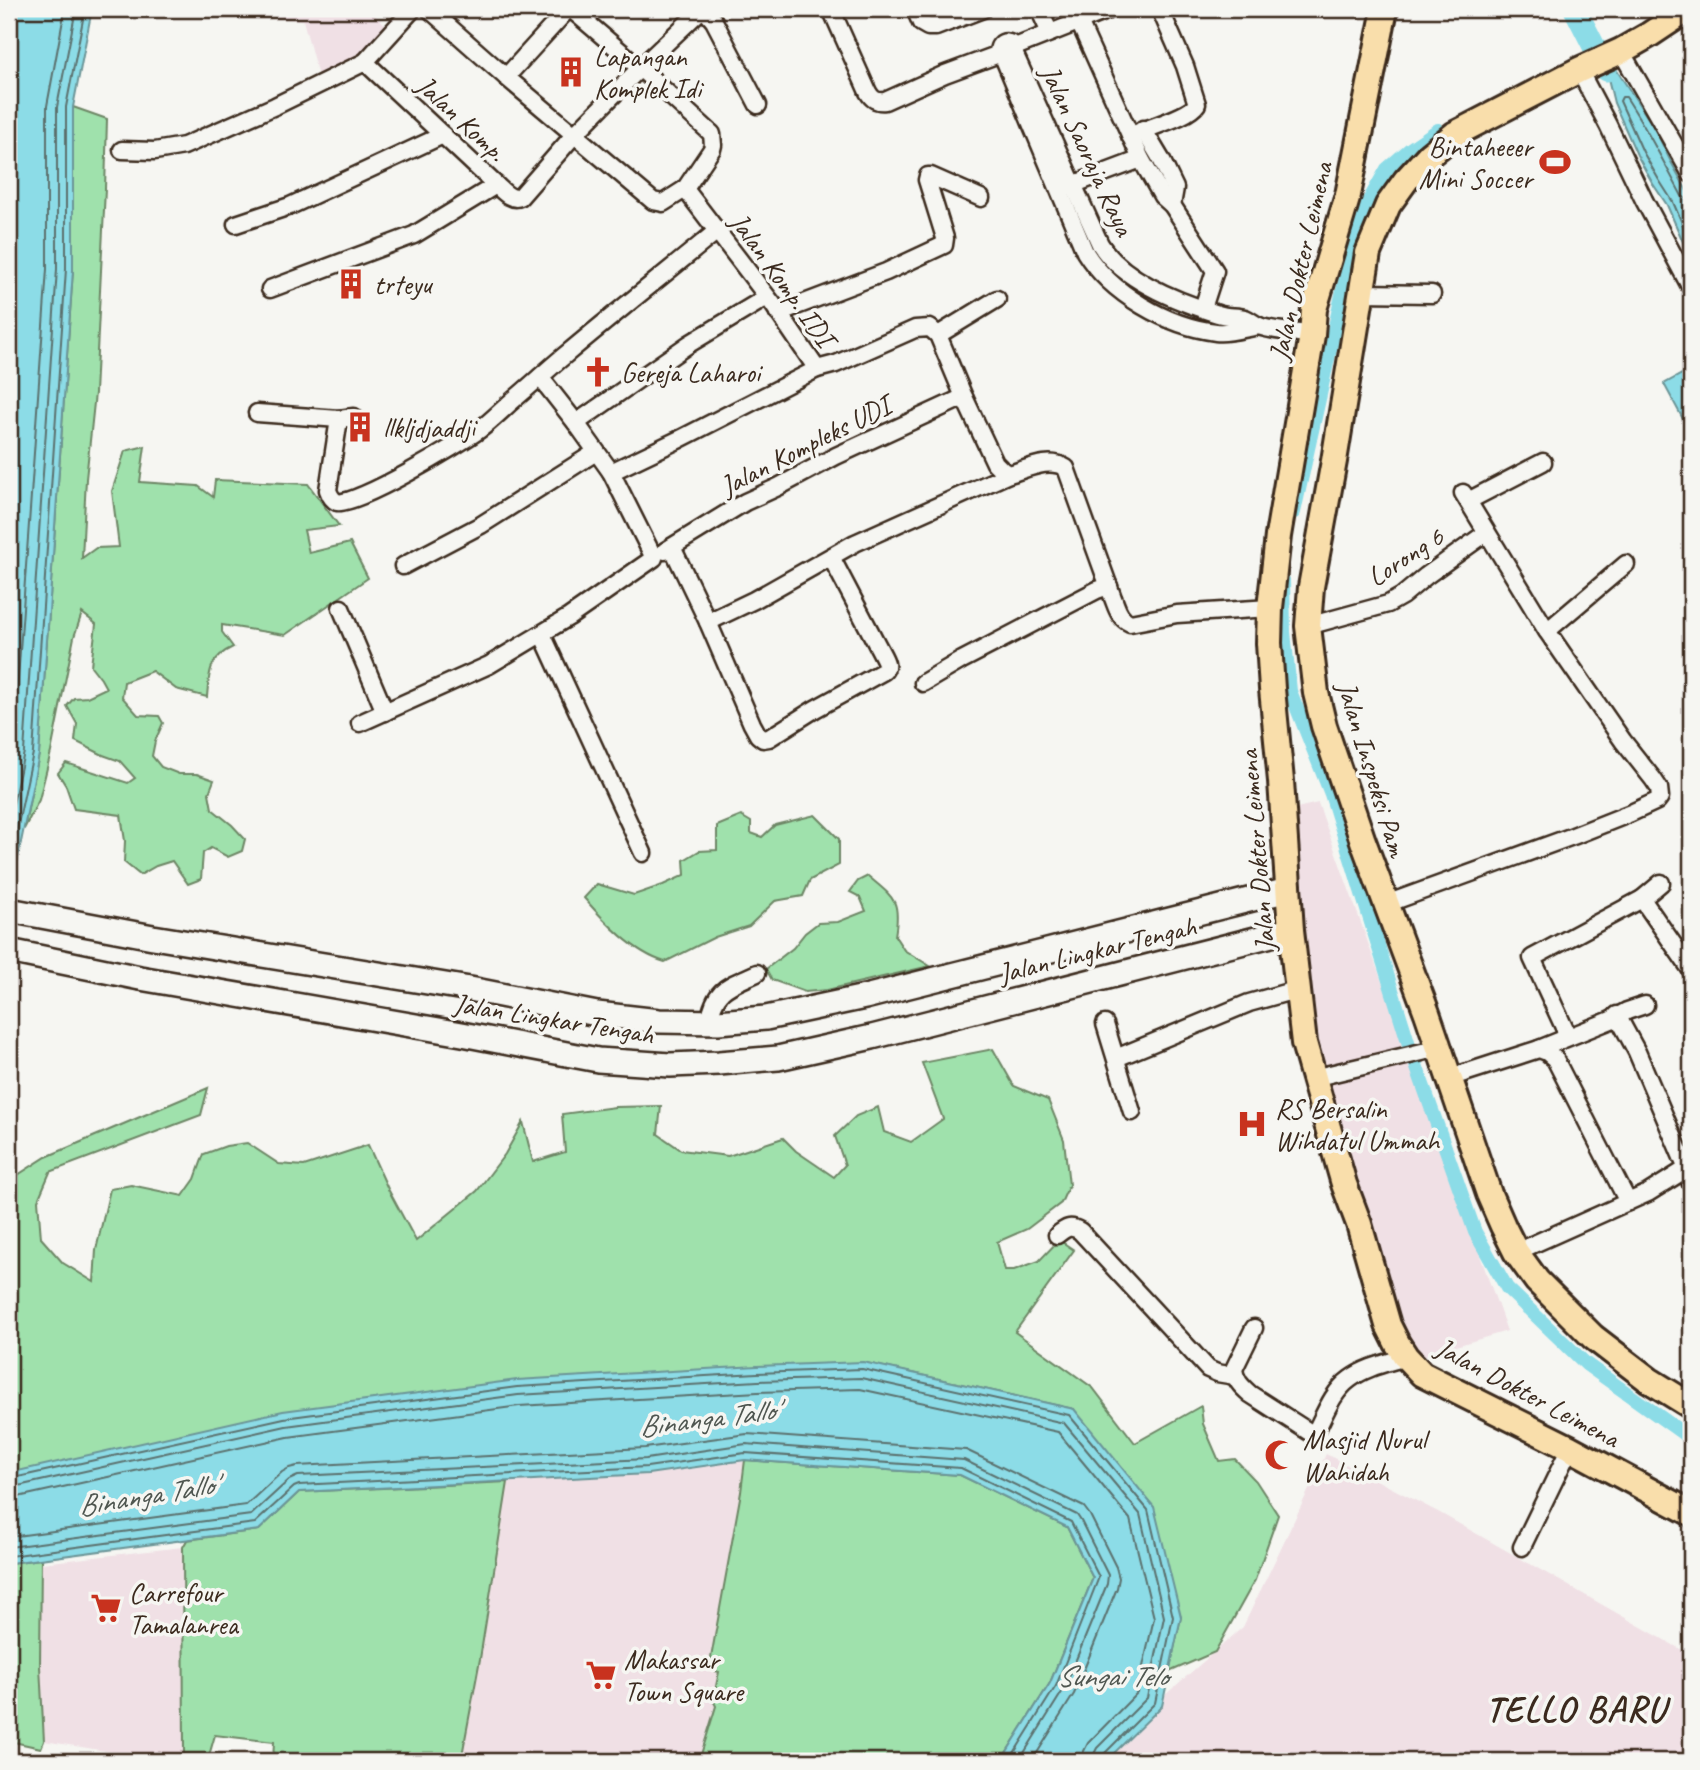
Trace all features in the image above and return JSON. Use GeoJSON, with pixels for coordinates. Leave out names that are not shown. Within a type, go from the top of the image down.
{"type":"FeatureCollection","features":[{"type":"Feature","properties":{"kind":"main road","name":"Jalan Dokter Leimena"},"geometry":{"type":"LineString","coordinates":[[1385,9],[1348,195],[1314,309],[1269,608],[1269,643],[1287,890],[1304,1043],[1343,1184],[1359,1224],[1388,1325],[1406,1357],[1422,1374],[1570,1448],[1691,1513]]}},
{"type":"Feature","properties":{"kind":"main road","name":"Jalan Inspeksi Pam"},"geometry":{"type":"LineString","coordinates":[[1688,9],[1621,51],[1455,134],[1429,155],[1388,205],[1368,253],[1311,586],[1308,626],[1316,693],[1324,726],[1489,1194],[1503,1226],[1516,1252],[1537,1281],[1593,1337],[1649,1380],[1691,1406]]}},
{"type":"Feature","properties":{"kind":"main road"},"geometry":{"type":"LineString","coordinates":[[1321,284],[1361,293]]}},
{"type":"Feature","properties":{"kind":"main road","name":"Jalan Lingkar Tengah"},"geometry":{"type":"LineString","coordinates":[[9,910],[153,937],[470,989],[597,1014],[659,1021],[709,1022],[766,1018],[865,997],[1287,890]]}},
{"type":"Feature","properties":{"kind":"main road","name":"Jalan Lingkar Tengah"},"geometry":{"type":"LineString","coordinates":[[9,951],[140,978],[598,1060],[670,1065],[778,1058],[886,1034],[1291,930]]}},
{"type":"Feature","properties":{"kind":"street"},"geometry":{"type":"LineString","coordinates":[[122,149],[155,152],[184,146],[275,106],[365,62],[413,9]]}},
{"type":"Feature","properties":{"kind":"street","name":"Jalan Komp."},"geometry":{"type":"LineString","coordinates":[[429,9],[574,135]]}},
{"type":"Feature","properties":{"kind":"street"},"geometry":{"type":"LineString","coordinates":[[506,77],[569,9],[640,68],[712,134],[713,145],[685,189],[663,203],[656,203],[574,135]]}},
{"type":"Feature","properties":{"kind":"street"},"geometry":{"type":"LineString","coordinates":[[831,9],[868,92],[877,101],[885,101],[945,74],[1008,54],[1050,33],[1111,9]]}},
{"type":"Feature","properties":{"kind":"street"},"geometry":{"type":"LineString","coordinates":[[915,9],[921,23],[928,27],[953,22],[983,9]]}},
{"type":"Feature","properties":{"kind":"street"},"geometry":{"type":"LineString","coordinates":[[1039,9],[1050,33]]}},
{"type":"Feature","properties":{"kind":"street"},"geometry":{"type":"LineString","coordinates":[[1136,133],[1190,112],[1197,104],[1185,66],[1160,9]]}},
{"type":"Feature","properties":{"kind":"street"},"geometry":{"type":"LineString","coordinates":[[706,11],[758,106]]}},
{"type":"Feature","properties":{"kind":"street","name":"Jalan Komp."},"geometry":{"type":"LineString","coordinates":[[365,62],[496,185],[514,198],[520,197],[574,135],[640,68],[706,11]]}},
{"type":"Feature","properties":{"kind":"street"},"geometry":{"type":"LineString","coordinates":[[1079,22],[1136,133],[1141,159],[1162,196],[1172,205],[1215,271],[1203,308]]}},
{"type":"Feature","properties":{"kind":"street"},"geometry":{"type":"LineString","coordinates":[[1621,51],[1691,174]]}},
{"type":"Feature","properties":{"kind":"street","name":"Jalan Saoraja Raya"},"geometry":{"type":"LineString","coordinates":[[1008,54],[1066,188],[1088,258],[1120,290],[1156,314],[1185,326],[1218,333],[1259,326],[1312,335]]}},
{"type":"Feature","properties":{"kind":"street"},"geometry":{"type":"LineString","coordinates":[[1579,70],[1691,288]]}},
{"type":"Feature","properties":{"kind":"street"},"geometry":{"type":"LineString","coordinates":[[1136,133],[1161,159],[1175,188],[1172,205]]}},
{"type":"Feature","properties":{"kind":"street"},"geometry":{"type":"LineString","coordinates":[[236,224],[290,206],[443,135]]}},
{"type":"Feature","properties":{"kind":"street"},"geometry":{"type":"LineString","coordinates":[[1066,188],[1141,159]]}},
{"type":"Feature","properties":{"kind":"street"},"geometry":{"type":"LineString","coordinates":[[778,313],[886,272],[944,246],[945,238],[928,176],[981,198]]}},
{"type":"Feature","properties":{"kind":"street"},"geometry":{"type":"LineString","coordinates":[[270,289],[414,235],[496,185]]}},
{"type":"Feature","properties":{"kind":"street","name":"Jalan Saoraja Raya"},"geometry":{"type":"LineString","coordinates":[[1066,188],[1104,250],[1124,270],[1164,294],[1187,304],[1217,314],[1246,318],[1259,326]]}},
{"type":"Feature","properties":{"kind":"street","name":"Jalan Komp. IDI"},"geometry":{"type":"LineString","coordinates":[[685,189],[767,297],[817,369],[836,364],[915,329],[930,328],[938,335]]}},
{"type":"Feature","properties":{"kind":"street"},"geometry":{"type":"LineString","coordinates":[[257,413],[346,418],[328,490],[335,501],[348,502],[422,466],[482,428],[609,318],[717,231]]}},
{"type":"Feature","properties":{"kind":"street"},"geometry":{"type":"LineString","coordinates":[[1088,258],[1104,250]]}},
{"type":"Feature","properties":{"kind":"street"},"geometry":{"type":"LineString","coordinates":[[1361,293],[1432,294]]}},
{"type":"Feature","properties":{"kind":"street"},"geometry":{"type":"LineString","coordinates":[[576,422],[688,344],[767,297]]}},
{"type":"Feature","properties":{"kind":"street"},"geometry":{"type":"LineString","coordinates":[[997,299],[938,335],[995,463],[1009,474]]}},
{"type":"Feature","properties":{"kind":"street"},"geometry":{"type":"LineString","coordinates":[[611,472],[817,369]]}},
{"type":"Feature","properties":{"kind":"street"},"geometry":{"type":"LineString","coordinates":[[540,377],[611,472],[654,558]]}},
{"type":"Feature","properties":{"kind":"street","name":"Jalan Kompleks UDI"},"geometry":{"type":"LineString","coordinates":[[360,723],[489,665],[542,634],[654,558],[745,502],[836,456],[964,397]]}},
{"type":"Feature","properties":{"kind":"street"},"geometry":{"type":"LineString","coordinates":[[403,566],[481,525],[596,452]]}},
{"type":"Feature","properties":{"kind":"street"},"geometry":{"type":"LineString","coordinates":[[708,622],[754,600],[855,543],[1009,474],[1051,462],[1066,468],[1119,614],[1124,620],[1130,623],[1177,614],[1269,608]]}},
{"type":"Feature","properties":{"kind":"street"},"geometry":{"type":"LineString","coordinates":[[1386,904],[1573,836],[1631,813],[1660,797],[1659,788],[1653,779],[1623,741],[1547,631],[1466,497],[1543,462]]}},
{"type":"Feature","properties":{"kind":"street","name":"Lorong 6"},"geometry":{"type":"LineString","coordinates":[[1308,626],[1388,604],[1486,533]]}},
{"type":"Feature","properties":{"kind":"street"},"geometry":{"type":"LineString","coordinates":[[672,547],[708,622],[751,724],[763,739],[769,738],[886,668],[883,656],[831,556]]}},
{"type":"Feature","properties":{"kind":"street"},"geometry":{"type":"LineString","coordinates":[[1547,631],[1626,564]]}},
{"type":"Feature","properties":{"kind":"street"},"geometry":{"type":"LineString","coordinates":[[923,683],[987,647],[1109,586]]}},
{"type":"Feature","properties":{"kind":"street"},"geometry":{"type":"LineString","coordinates":[[341,608],[385,712]]}},
{"type":"Feature","properties":{"kind":"street"},"geometry":{"type":"LineString","coordinates":[[542,634],[643,853]]}},
{"type":"Feature","properties":{"kind":"street"},"geometry":{"type":"LineString","coordinates":[[1569,1036],[1532,958],[1642,899],[1661,883]]}},
{"type":"Feature","properties":{"kind":"street"},"geometry":{"type":"LineString","coordinates":[[1642,899],[1691,970]]}},
{"type":"Feature","properties":{"kind":"street"},"geometry":{"type":"LineString","coordinates":[[709,1022],[713,1003],[721,992],[757,974]]}},
{"type":"Feature","properties":{"kind":"street"},"geometry":{"type":"LineString","coordinates":[[1116,1058],[1249,1003],[1299,989]]}},
{"type":"Feature","properties":{"kind":"street"},"geometry":{"type":"LineString","coordinates":[[1449,1077],[1539,1049],[1611,1020],[1627,1010],[1645,1005]]}},
{"type":"Feature","properties":{"kind":"street"},"geometry":{"type":"LineString","coordinates":[[1516,1252],[1690,1173],[1637,1052],[1617,1016]]}},
{"type":"Feature","properties":{"kind":"street"},"geometry":{"type":"LineString","coordinates":[[1105,1024],[1132,1112]]}},
{"type":"Feature","properties":{"kind":"street"},"geometry":{"type":"LineString","coordinates":[[1313,1078],[1439,1048]]}},
{"type":"Feature","properties":{"kind":"street"},"geometry":{"type":"LineString","coordinates":[[1539,1049],[1555,1059],[1628,1202]]}},
{"type":"Feature","properties":{"kind":"street"},"geometry":{"type":"LineString","coordinates":[[1058,1235],[1071,1227],[1080,1231],[1208,1369],[1235,1376]]}},
{"type":"Feature","properties":{"kind":"street"},"geometry":{"type":"LineString","coordinates":[[1254,1328],[1234,1369],[1235,1376],[1250,1394],[1314,1435],[1334,1397],[1348,1380],[1366,1369],[1406,1357]]}},
{"type":"Feature","properties":{"kind":"street"},"geometry":{"type":"LineString","coordinates":[[1522,1547],[1570,1448]]}},
{"type":"Feature","properties":{"kind":"shaded area"},"geometry":{"type":"Polygon","coordinates":[[[277,9],[367,9],[385,24],[356,64],[318,76],[303,20],[276,18],[277,9]]]}},
{"type":"Feature","properties":{"kind":"shaded area"},"geometry":{"type":"Polygon","coordinates":[[[1318,803],[1507,1331],[1415,1358],[1327,1094],[1288,810],[1318,803]]]}},
{"type":"Feature","properties":{"kind":"shaded area"},"geometry":{"type":"Polygon","coordinates":[[[1326,1454],[1440,1513],[1691,1655],[1691,1761],[1096,1761],[1117,1737],[1243,1627],[1326,1454]]]}},
{"type":"Feature","properties":{"kind":"shaded area"},"geometry":{"type":"Polygon","coordinates":[[[745,1460],[709,1669],[719,1672],[713,1700],[716,1706],[699,1761],[461,1761],[508,1482],[648,1474],[745,1460]]]}},
{"type":"Feature","properties":{"kind":"shaded area"},"geometry":{"type":"Polygon","coordinates":[[[183,1547],[184,1761],[162,1761],[44,1741],[40,1666],[42,1563],[183,1547]]]}},
{"type":"Feature","properties":{"kind":"green space"},"geometry":{"type":"Polygon","coordinates":[[[73,107],[107,119],[95,393],[86,479],[82,558],[96,548],[119,547],[112,491],[125,451],[145,446],[140,482],[198,486],[213,497],[215,480],[308,484],[339,526],[304,530],[309,553],[350,543],[368,578],[285,635],[222,625],[222,632],[233,647],[215,661],[207,697],[176,689],[152,671],[124,682],[122,697],[138,715],[159,716],[163,723],[152,756],[161,767],[179,774],[197,774],[214,780],[209,793],[212,809],[245,839],[242,851],[228,857],[211,848],[203,853],[201,879],[188,884],[172,861],[140,875],[124,862],[125,841],[121,815],[74,809],[58,773],[66,763],[128,783],[135,778],[120,761],[75,741],[77,724],[67,706],[74,698],[87,697],[106,688],[91,666],[96,624],[82,613],[74,637],[39,800],[24,829],[39,754],[73,270],[73,107]]]}},
{"type":"Feature","properties":{"kind":"green space"},"geometry":{"type":"Polygon","coordinates":[[[815,815],[839,839],[839,865],[810,880],[803,896],[775,901],[749,926],[715,937],[665,962],[631,944],[584,898],[597,884],[634,895],[685,875],[684,860],[699,851],[717,850],[717,826],[741,816],[751,822],[751,833],[762,837],[775,825],[815,815]]]}},
{"type":"Feature","properties":{"kind":"green space"},"geometry":{"type":"Polygon","coordinates":[[[868,876],[894,901],[897,915],[895,936],[904,950],[930,966],[827,990],[805,992],[772,980],[766,969],[793,948],[805,933],[818,923],[838,922],[866,911],[860,897],[850,892],[858,881],[868,876]]]}},
{"type":"Feature","properties":{"kind":"green space"},"geometry":{"type":"Polygon","coordinates":[[[993,1049],[1014,1086],[1048,1100],[1064,1140],[1069,1185],[1061,1203],[1027,1229],[997,1242],[1005,1270],[1014,1270],[1039,1261],[1059,1240],[1074,1250],[1015,1332],[1093,1388],[1135,1443],[1201,1406],[1203,1424],[1219,1461],[1235,1459],[1256,1481],[1278,1515],[1255,1580],[1215,1652],[1169,1672],[1181,1617],[1074,1409],[866,1363],[9,1473],[9,1242],[14,1211],[10,1180],[46,1157],[208,1088],[201,1115],[50,1172],[38,1200],[41,1238],[63,1263],[94,1282],[96,1250],[110,1189],[131,1185],[183,1196],[195,1179],[204,1154],[226,1146],[247,1143],[279,1164],[304,1166],[368,1145],[416,1241],[477,1191],[505,1154],[523,1122],[533,1162],[565,1152],[562,1114],[615,1107],[661,1106],[658,1134],[681,1150],[728,1156],[783,1138],[796,1151],[834,1177],[845,1165],[835,1136],[856,1116],[878,1107],[884,1132],[911,1142],[943,1119],[922,1063],[993,1049]]]}},
{"type":"Feature","properties":{"kind":"green space"},"geometry":{"type":"Polygon","coordinates":[[[745,1460],[960,1475],[1067,1527],[1093,1578],[1050,1683],[1001,1761],[699,1761],[716,1706],[713,1700],[719,1672],[709,1669],[745,1460]]]}},
{"type":"Feature","properties":{"kind":"green space"},"geometry":{"type":"Polygon","coordinates":[[[508,1482],[461,1761],[273,1761],[274,1742],[215,1735],[208,1759],[184,1754],[183,1547],[187,1540],[259,1530],[299,1492],[508,1482]]]}},
{"type":"Feature","properties":{"kind":"green space"},"geometry":{"type":"Polygon","coordinates":[[[41,1559],[40,1666],[44,1741],[41,1748],[9,1741],[9,1563],[41,1559]]]}},
{"type":"Feature","properties":{"kind":"water"},"geometry":{"type":"Polygon","coordinates":[[[9,9],[92,9],[73,107],[73,270],[39,754],[9,901],[9,9]]]}},
{"type":"Feature","properties":{"kind":"water"},"geometry":{"type":"Polygon","coordinates":[[[1614,66],[1655,129],[1691,198],[1691,260],[1667,205],[1637,155],[1614,103],[1606,70],[1614,66]]]}},
{"type":"Feature","properties":{"kind":"water"},"geometry":{"type":"Polygon","coordinates":[[[1691,369],[1691,432],[1690,432],[1664,384],[1691,369]]]}},
{"type":"Feature","properties":{"kind":"water","name":"Sungai Telo"},"geometry":{"type":"Polygon","coordinates":[[[863,1362],[1074,1409],[1154,1507],[1181,1617],[1162,1706],[1106,1761],[1001,1761],[1050,1683],[1093,1578],[1067,1527],[960,1475],[745,1460],[648,1474],[299,1492],[259,1530],[9,1563],[9,1473],[283,1411],[517,1380],[863,1362]]]}},
{"type":"Feature","properties":{"kind":"waterway"},"geometry":{"type":"LineString","coordinates":[[1575,9],[1606,70]]}},
{"type":"Feature","properties":{"kind":"waterway"},"geometry":{"type":"LineString","coordinates":[[1294,512],[1359,218],[1387,169],[1438,130]]}},
{"type":"Feature","properties":{"kind":"waterway"},"geometry":{"type":"LineString","coordinates":[[1283,580],[1284,632],[1290,691],[1331,794],[1410,1048],[1475,1232],[1507,1288],[1586,1364],[1691,1439]]}},
{"type":"Feature","properties":{"kind":"place","name":"Lapangan Komplek Idi"},"geometry":{"type":"Point","coordinates":[571,72]}},
{"type":"Feature","properties":{"kind":"place","name":"Bintaheeer Mini Soccer"},"geometry":{"type":"Point","coordinates":[1555,162]}},
{"type":"Feature","properties":{"kind":"place","name":"trteyu"},"geometry":{"type":"Point","coordinates":[351,284]}},
{"type":"Feature","properties":{"kind":"place","name":"Gereja Laharoi"},"geometry":{"type":"Point","coordinates":[598,372]}},
{"type":"Feature","properties":{"kind":"place","name":"llkljdjaddji"},"geometry":{"type":"Point","coordinates":[360,427]}},
{"type":"Feature","properties":{"kind":"place","name":"RS Bersalin Wihdatul Ummah"},"geometry":{"type":"Point","coordinates":[1252,1124]}},
{"type":"Feature","properties":{"kind":"place","name":"Masjid Nurul Wahidah"},"geometry":{"type":"Point","coordinates":[1280,1455]}},
{"type":"Feature","properties":{"kind":"place","name":"Carrefour Tamalanrea"},"geometry":{"type":"Point","coordinates":[106,1608]}},
{"type":"Feature","properties":{"kind":"place","name":"Makassar Town Square"},"geometry":{"type":"Point","coordinates":[601,1675]}},
{"type":"Feature","properties":{"kind":"district","name":"TELLO BARU"},"geometry":{"type":"Point","coordinates":[1576,1709]}},
{"type":"Feature","properties":{"kind":"water label","name":"Binanga Tallo'"},"geometry":{"type":"Point","coordinates":[708,1418]}},
{"type":"Feature","properties":{"kind":"water label","name":"Binanga Tallo'"},"geometry":{"type":"Point","coordinates":[147,1495]}}]}
